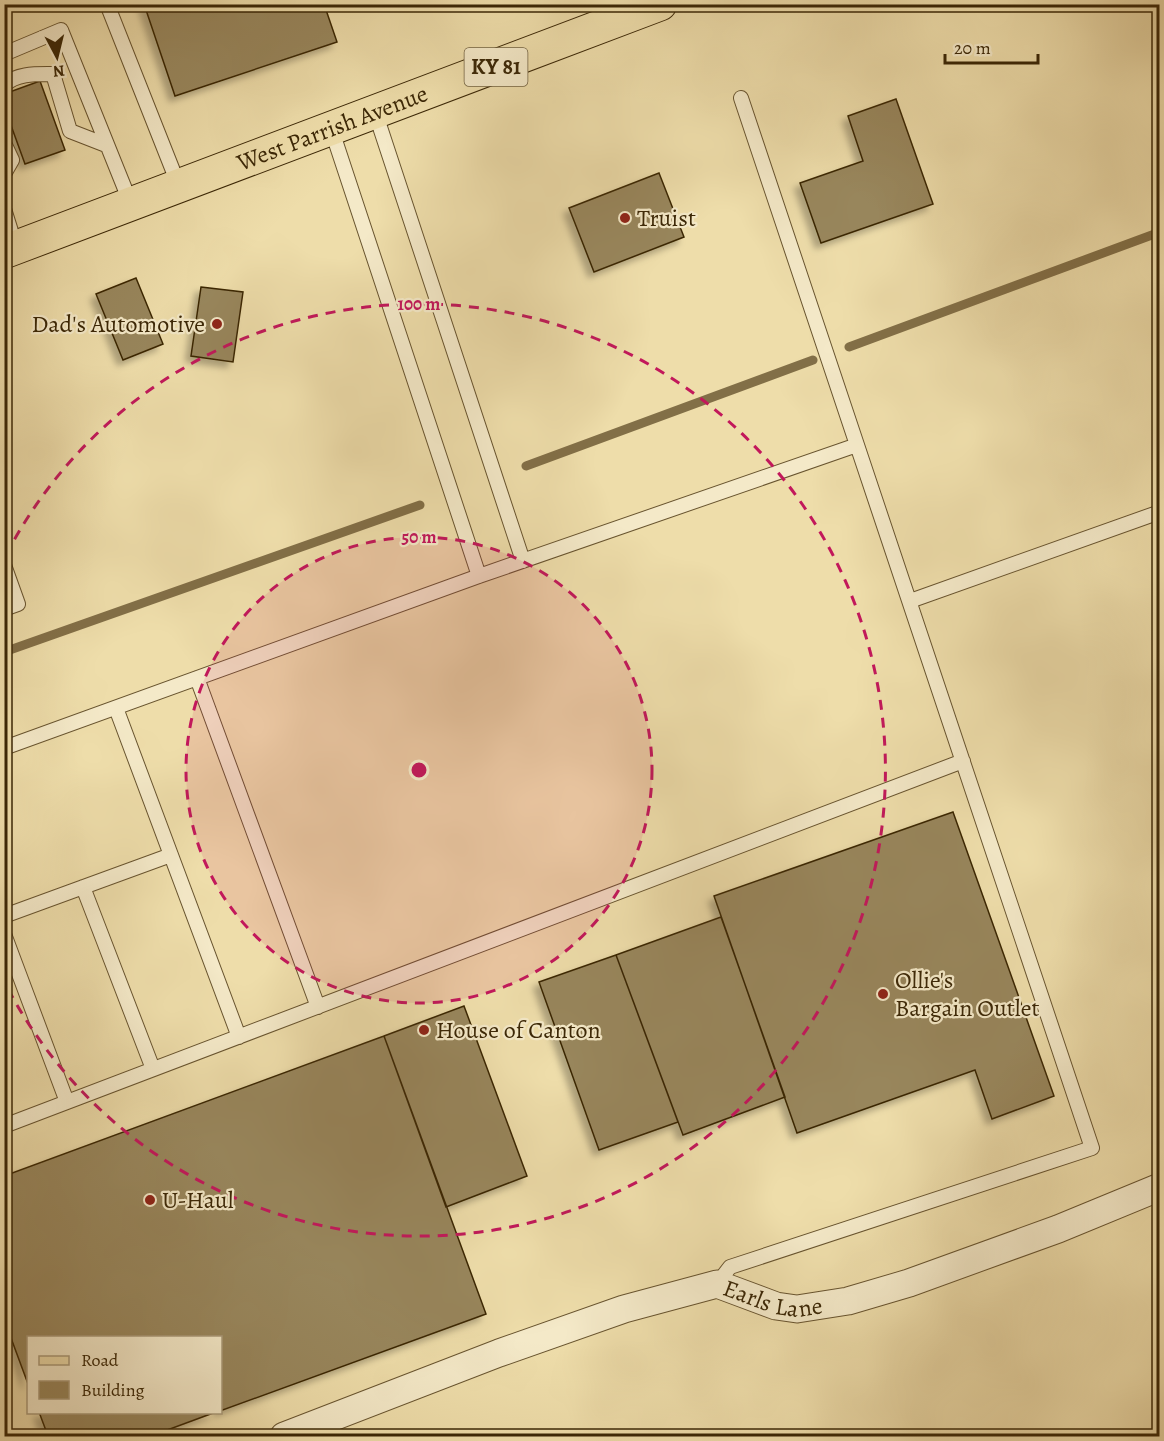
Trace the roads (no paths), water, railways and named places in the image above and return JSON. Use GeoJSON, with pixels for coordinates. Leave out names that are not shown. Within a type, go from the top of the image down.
{"type":"FeatureCollection","features":[{"type":"Feature","properties":{"kind":"main road","name":"West Parrish Avenue"},"geometry":{"type":"LineString","coordinates":[[10,250],[660,4]]}},
{"type":"Feature","properties":{"kind":"street","name":"Earls Lane"},"geometry":{"type":"LineString","coordinates":[[284,1437],[520,1346],[624,1309],[717,1284],[776,1306],[797,1309],[848,1301],[909,1283],[1058,1229],[1160,1187]]}},
{"type":"Feature","properties":{"kind":"lane"},"geometry":{"type":"LineString","coordinates":[[107,4],[179,186]]}},
{"type":"Feature","properties":{"kind":"lane"},"geometry":{"type":"LineString","coordinates":[[4,54],[61,30],[131,204]]}},
{"type":"Feature","properties":{"kind":"lane"},"geometry":{"type":"LineString","coordinates":[[4,85],[11,79],[32,74],[53,74],[70,131],[106,145]]}},
{"type":"Feature","properties":{"kind":"lane"},"geometry":{"type":"LineString","coordinates":[[717,1284],[730,1268],[1092,1148],[741,98]]}},
{"type":"Feature","properties":{"kind":"lane"},"geometry":{"type":"LineString","coordinates":[[375,112],[522,561]]}},
{"type":"Feature","properties":{"kind":"lane"},"geometry":{"type":"LineString","coordinates":[[331,128],[479,576]]}},
{"type":"Feature","properties":{"kind":"lane"},"geometry":{"type":"LineString","coordinates":[[4,143],[12,160],[4,174]]}},
{"type":"Feature","properties":{"kind":"lane"},"geometry":{"type":"LineString","coordinates":[[4,209],[10,250]]}},
{"type":"Feature","properties":{"kind":"lane"},"geometry":{"type":"LineString","coordinates":[[4,748],[479,576],[857,445]]}},
{"type":"Feature","properties":{"kind":"lane"},"geometry":{"type":"LineString","coordinates":[[910,601],[1160,512]]}},
{"type":"Feature","properties":{"kind":"lane"},"geometry":{"type":"LineString","coordinates":[[4,565],[18,604],[4,609]]}},
{"type":"Feature","properties":{"kind":"lane"},"geometry":{"type":"LineString","coordinates":[[197,678],[318,1007]]}},
{"type":"Feature","properties":{"kind":"lane"},"geometry":{"type":"LineString","coordinates":[[116,708],[239,1037]]}},
{"type":"Feature","properties":{"kind":"lane"},"geometry":{"type":"LineString","coordinates":[[4,1126],[963,761]]}},
{"type":"Feature","properties":{"kind":"lane"},"geometry":{"type":"LineString","coordinates":[[4,916],[171,855]]}},
{"type":"Feature","properties":{"kind":"lane"},"geometry":{"type":"LineString","coordinates":[[83,887],[153,1069]]}},
{"type":"Feature","properties":{"kind":"lane"},"geometry":{"type":"LineString","coordinates":[[4,934],[67,1102]]}},
{"type":"Feature","properties":{"kind":"waterway"},"geometry":{"type":"LineString","coordinates":[[849,347],[1160,232]]}},
{"type":"Feature","properties":{"kind":"waterway"},"geometry":{"type":"LineString","coordinates":[[526,466],[813,360]]}},
{"type":"Feature","properties":{"kind":"waterway"},"geometry":{"type":"LineString","coordinates":[[4,652],[420,505]]}},
{"type":"Feature","properties":{"kind":"place","name":"Truist"},"geometry":{"type":"Point","coordinates":[625,218]}},
{"type":"Feature","properties":{"kind":"place","name":"Dad's Automotive"},"geometry":{"type":"Point","coordinates":[217,324]}},
{"type":"Feature","properties":{"kind":"place","name":"Ollie's Bargain Outlet"},"geometry":{"type":"Point","coordinates":[883,994]}},
{"type":"Feature","properties":{"kind":"place","name":"House of Canton"},"geometry":{"type":"Point","coordinates":[424,1030]}},
{"type":"Feature","properties":{"kind":"place","name":"U-Haul"},"geometry":{"type":"Point","coordinates":[150,1200]}}]}
